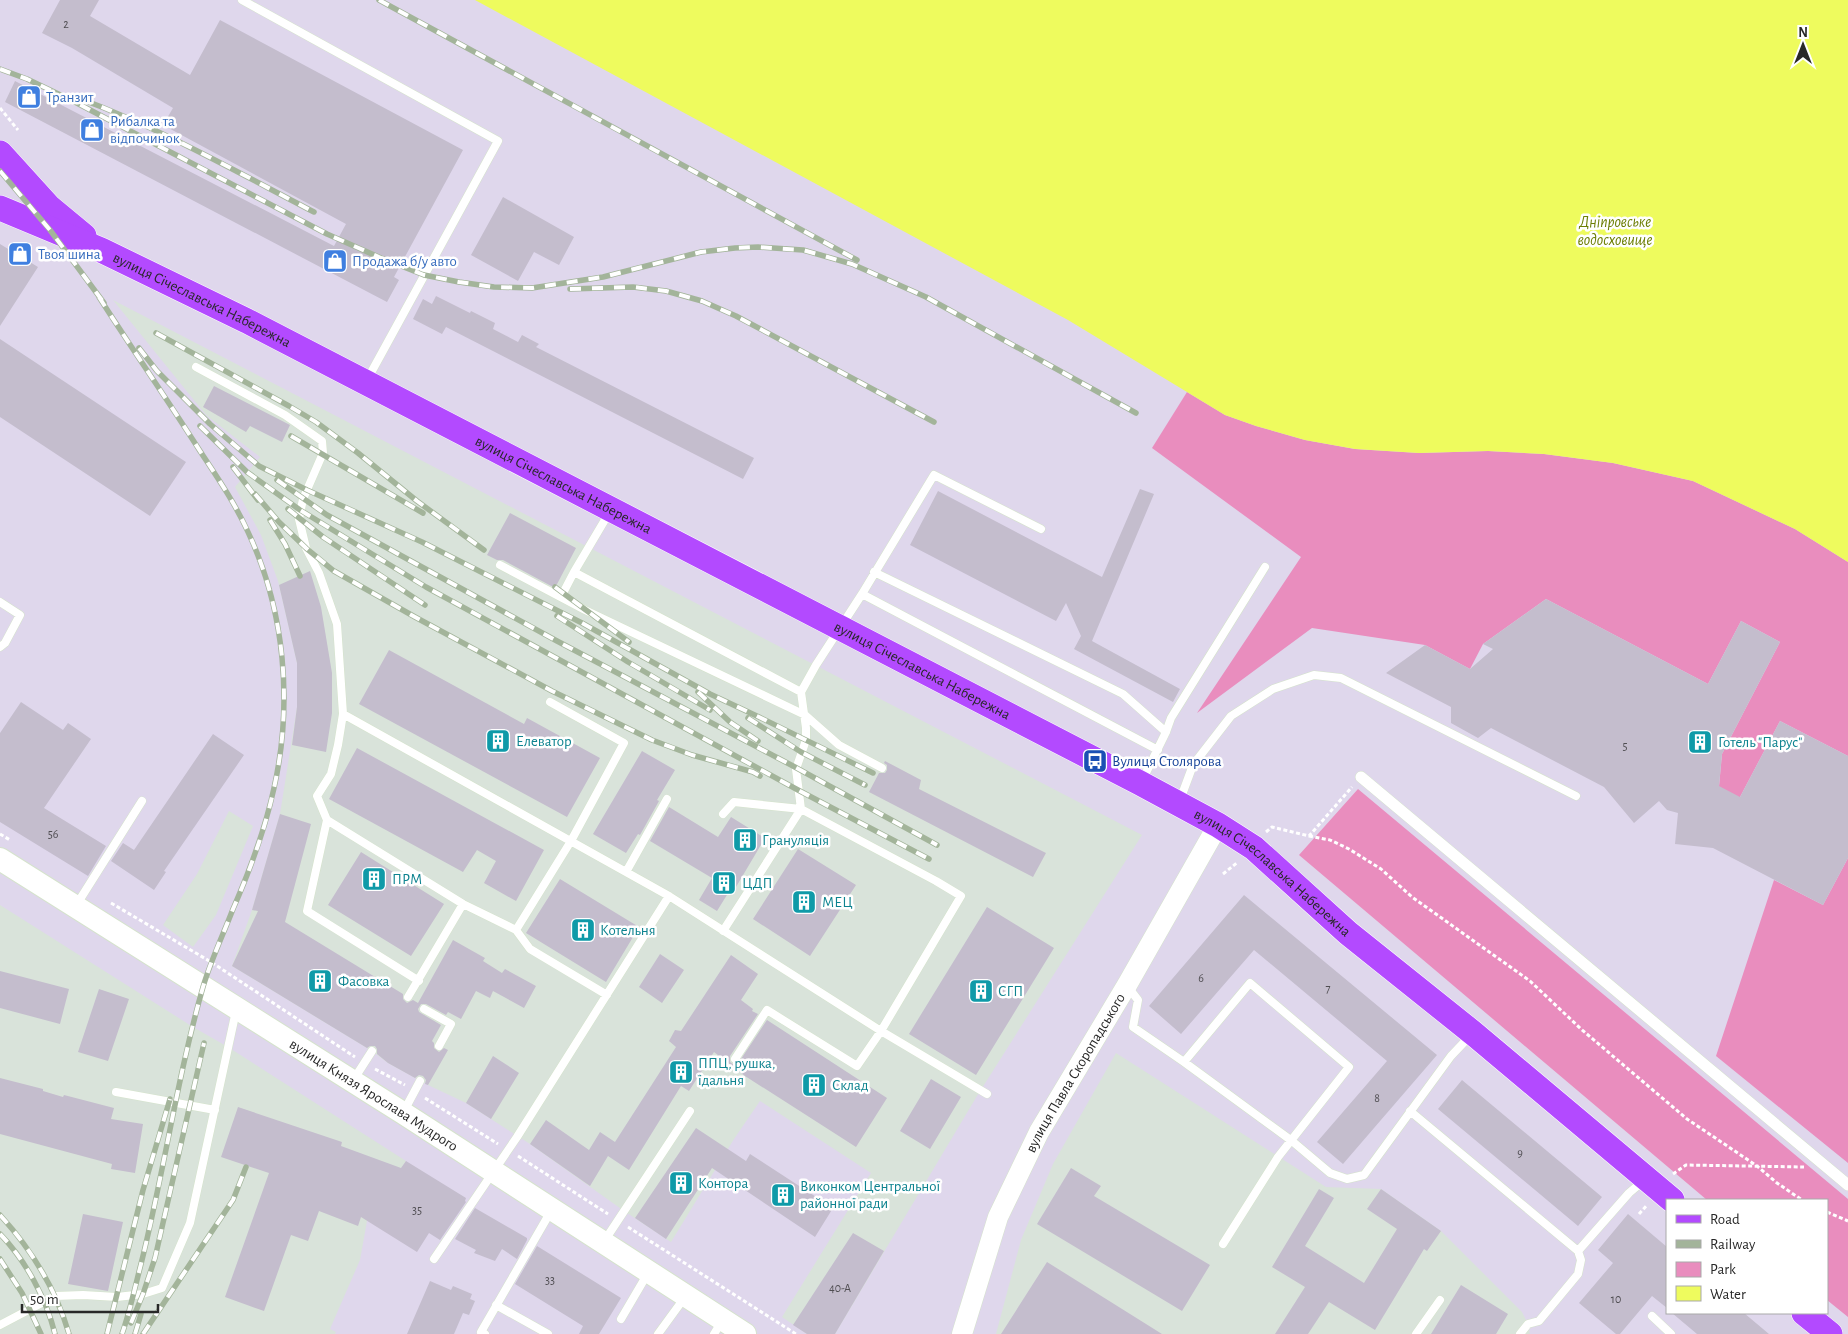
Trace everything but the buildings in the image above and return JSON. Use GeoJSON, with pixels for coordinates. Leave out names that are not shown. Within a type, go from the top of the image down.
{"type":"FeatureCollection","features":[{"type":"Feature","properties":{"kind":"main road","name":"вулиця Січеславська Набережна"},"geometry":{"type":"LineString","coordinates":[[0,153],[49,207],[101,250]]}},
{"type":"Feature","properties":{"kind":"main road","name":"вулиця Січеславська Набережна"},"geometry":{"type":"LineString","coordinates":[[0,208],[101,250],[246,320],[1218,825],[1254,848],[1348,933],[1473,1033],[1671,1199]]}},
{"type":"Feature","properties":{"kind":"main road","name":"вулиця Князя Ярослава Мудрого"},"geometry":{"type":"LineString","coordinates":[[8,852],[81,897],[236,1009],[403,1113],[649,1271],[686,1296],[718,1327],[745,1334]]}},
{"type":"Feature","properties":{"kind":"main road"},"geometry":{"type":"LineString","coordinates":[[1805,1314],[1830,1334]]}},
{"type":"Feature","properties":{"kind":"street"},"geometry":{"type":"LineString","coordinates":[[1361,777],[1848,1185]]}},
{"type":"Feature","properties":{"kind":"street","name":"вулиця Павла Скоропадського"},"geometry":{"type":"LineString","coordinates":[[962,1334],[998,1217],[1040,1132],[1127,985],[1218,825]]}},
{"type":"Feature","properties":{"kind":"lane"},"geometry":{"type":"LineString","coordinates":[[242,0],[498,141],[366,382]]}},
{"type":"Feature","properties":{"kind":"lane"},"geometry":{"type":"LineString","coordinates":[[196,367],[285,415],[322,441],[323,453],[303,499],[299,519],[306,548],[319,573],[337,624],[342,714],[338,745],[331,774],[316,796],[327,820],[463,904],[516,930],[530,949],[607,995]]}},
{"type":"Feature","properties":{"kind":"lane"},"geometry":{"type":"LineString","coordinates":[[723,931],[801,809],[796,769],[806,740],[806,728],[801,692],[934,476],[1041,529]]}},
{"type":"Feature","properties":{"kind":"lane"},"geometry":{"type":"LineString","coordinates":[[561,597],[611,509]]}},
{"type":"Feature","properties":{"kind":"lane"},"geometry":{"type":"LineString","coordinates":[[500,565],[561,597],[805,714],[839,745],[882,768]]}},
{"type":"Feature","properties":{"kind":"lane"},"geometry":{"type":"LineString","coordinates":[[1140,783],[1158,750],[1171,718],[1265,567]]}},
{"type":"Feature","properties":{"kind":"lane"},"geometry":{"type":"LineString","coordinates":[[574,572],[801,692]]}},
{"type":"Feature","properties":{"kind":"lane"},"geometry":{"type":"LineString","coordinates":[[874,572],[1123,694],[1166,732]]}},
{"type":"Feature","properties":{"kind":"lane"},"geometry":{"type":"LineString","coordinates":[[862,594],[1158,750]]}},
{"type":"Feature","properties":{"kind":"lane"},"geometry":{"type":"LineString","coordinates":[[0,602],[20,615],[5,642],[0,647]]}},
{"type":"Feature","properties":{"kind":"lane"},"geometry":{"type":"LineString","coordinates":[[1179,804],[1193,765],[1231,716],[1273,689],[1314,675],[1341,678],[1576,796]]}},
{"type":"Feature","properties":{"kind":"lane"},"geometry":{"type":"LineString","coordinates":[[516,930],[571,841],[624,743],[550,702]]}},
{"type":"Feature","properties":{"kind":"lane"},"geometry":{"type":"LineString","coordinates":[[342,714],[670,896],[880,1031],[987,1094]]}},
{"type":"Feature","properties":{"kind":"lane"},"geometry":{"type":"LineString","coordinates":[[626,872],[667,799]]}},
{"type":"Feature","properties":{"kind":"lane"},"geometry":{"type":"LineString","coordinates":[[81,897],[142,801]]}},
{"type":"Feature","properties":{"kind":"lane"},"geometry":{"type":"LineString","coordinates":[[723,814],[734,802],[801,809],[961,896],[857,1066],[767,1010],[735,1059]]}},
{"type":"Feature","properties":{"kind":"lane"},"geometry":{"type":"LineString","coordinates":[[327,820],[307,911],[418,981]]}},
{"type":"Feature","properties":{"kind":"lane"},"geometry":{"type":"LineString","coordinates":[[434,1259],[508,1150],[670,896]]}},
{"type":"Feature","properties":{"kind":"lane"},"geometry":{"type":"LineString","coordinates":[[408,996],[463,904]]}},
{"type":"Feature","properties":{"kind":"lane"},"geometry":{"type":"LineString","coordinates":[[1184,1062],[1250,983],[1349,1067],[1278,1157],[1222,1244]]}},
{"type":"Feature","properties":{"kind":"lane"},"geometry":{"type":"LineString","coordinates":[[1127,985],[1138,1000],[1133,1027],[1292,1141],[1330,1173],[1347,1179],[1364,1175],[1451,1056],[1473,1033]]}},
{"type":"Feature","properties":{"kind":"lane"},"geometry":{"type":"LineString","coordinates":[[0,1325],[55,1296],[125,1296],[143,1294],[162,1288],[190,1223],[236,1009]]}},
{"type":"Feature","properties":{"kind":"lane"},"geometry":{"type":"LineString","coordinates":[[424,1009],[451,1024],[439,1046]]}},
{"type":"Feature","properties":{"kind":"lane"},"geometry":{"type":"LineString","coordinates":[[352,1081],[372,1051]]}},
{"type":"Feature","properties":{"kind":"lane"},"geometry":{"type":"LineString","coordinates":[[403,1113],[420,1081]]}},
{"type":"Feature","properties":{"kind":"lane"},"geometry":{"type":"LineString","coordinates":[[116,1092],[214,1110]]}},
{"type":"Feature","properties":{"kind":"lane"},"geometry":{"type":"LineString","coordinates":[[604,1242],[690,1111]]}},
{"type":"Feature","properties":{"kind":"lane"},"geometry":{"type":"LineString","coordinates":[[1410,1111],[1578,1251],[1581,1260],[1578,1274],[1540,1321],[1528,1324],[1520,1334]]}},
{"type":"Feature","properties":{"kind":"lane"},"geometry":{"type":"LineString","coordinates":[[1578,1251],[1629,1193],[1645,1178]]}},
{"type":"Feature","properties":{"kind":"lane"},"geometry":{"type":"LineString","coordinates":[[485,1334],[481,1332],[552,1209]]}},
{"type":"Feature","properties":{"kind":"lane"},"geometry":{"type":"LineString","coordinates":[[621,1318],[649,1271]]}},
{"type":"Feature","properties":{"kind":"lane"},"geometry":{"type":"LineString","coordinates":[[658,1334],[686,1296]]}},
{"type":"Feature","properties":{"kind":"lane"},"geometry":{"type":"LineString","coordinates":[[1416,1334],[1440,1300]]}},
{"type":"Feature","properties":{"kind":"lane"},"geometry":{"type":"LineString","coordinates":[[496,1305],[548,1334]]}},
{"type":"Feature","properties":{"kind":"lane"},"geometry":{"type":"LineString","coordinates":[[1652,1316],[1671,1334]]}},
{"type":"Feature","properties":{"kind":"path"},"geometry":{"type":"LineString","coordinates":[[0,108],[18,130]]}},
{"type":"Feature","properties":{"kind":"path"},"geometry":{"type":"LineString","coordinates":[[1309,836],[1361,777]]}},
{"type":"Feature","properties":{"kind":"path"},"geometry":{"type":"LineString","coordinates":[[1272,827],[1330,840],[1381,868],[1412,897],[1530,981],[1581,1029],[1686,1119],[1757,1166],[1801,1199]]}},
{"type":"Feature","properties":{"kind":"path"},"geometry":{"type":"LineString","coordinates":[[0,834],[8,852]]}},
{"type":"Feature","properties":{"kind":"path"},"geometry":{"type":"LineString","coordinates":[[81,897],[211,962],[364,1062],[508,1150],[796,1334]]}},
{"type":"Feature","properties":{"kind":"path"},"geometry":{"type":"LineString","coordinates":[[1674,1173],[1686,1165],[1827,1168]]}},
{"type":"Feature","properties":{"kind":"path"},"geometry":{"type":"LineString","coordinates":[[1828,1212],[1848,1221]]}},
{"type":"Feature","properties":{"kind":"shaded area"},"geometry":{"type":"Polygon","coordinates":[[[113,300],[1142,835],[977,1096],[835,1334],[807,1334],[782,1317],[871,1173],[760,1101],[734,1139],[671,1242],[530,1144],[466,1103],[388,1063],[372,1051],[232,966],[252,910],[280,814],[297,707],[297,663],[278,581],[261,535],[235,487],[260,457],[206,415],[113,300]]]}},
{"type":"Feature","properties":{"kind":"shaded area"},"geometry":{"type":"Polygon","coordinates":[[[229,811],[253,826],[216,915],[193,947],[163,925],[197,874],[229,811]]]}},
{"type":"Feature","properties":{"kind":"shaded area"},"geometry":{"type":"Polygon","coordinates":[[[0,905],[406,1161],[367,1221],[360,1260],[330,1329],[336,1332],[335,1334],[0,1334],[0,905]]]}},
{"type":"Feature","properties":{"kind":"shaded area"},"geometry":{"type":"Polygon","coordinates":[[[1116,1053],[1326,1187],[1381,1189],[1441,1231],[1522,1312],[1528,1324],[1530,1334],[996,1334],[1021,1240],[1053,1164],[1116,1053]]]}},
{"type":"Feature","properties":{"kind":"green space"},"geometry":{"type":"Polygon","coordinates":[[[1187,392],[1225,415],[1256,426],[1305,440],[1355,449],[1419,453],[1488,451],[1544,454],[1613,463],[1693,481],[1795,529],[1848,562],[1848,756],[1780,721],[1740,797],[1717,808],[1722,754],[1780,642],[1741,621],[1708,684],[1546,599],[1483,644],[1470,669],[1425,645],[1312,628],[1197,713],[1301,557],[1152,448],[1187,392]]]}},
{"type":"Feature","properties":{"kind":"green space"},"geometry":{"type":"Polygon","coordinates":[[[1358,789],[1848,1199],[1848,1317],[1828,1301],[1828,1199],[1706,1199],[1299,855],[1358,789]]]}},
{"type":"Feature","properties":{"kind":"green space"},"geometry":{"type":"Polygon","coordinates":[[[1848,858],[1848,1163],[1716,1056],[1774,880],[1823,905],[1848,858]]]}},
{"type":"Feature","properties":{"kind":"water","name":"Дніпровське водосховище"},"geometry":{"type":"Polygon","coordinates":[[[475,0],[1848,0],[1848,562],[1795,529],[1693,481],[1613,463],[1544,454],[1488,451],[1419,453],[1355,449],[1305,440],[1225,415],[1068,320],[475,0]]]}},
{"type":"Feature","properties":{"kind":"railway"},"geometry":{"type":"LineString","coordinates":[[379,0],[857,260]]}},
{"type":"Feature","properties":{"kind":"railway"},"geometry":{"type":"LineString","coordinates":[[0,69],[27,79],[73,101],[327,234],[424,275],[494,287],[532,288],[603,277],[701,252],[758,247],[803,250],[852,264],[926,297],[1136,413]]}},
{"type":"Feature","properties":{"kind":"railway"},"geometry":{"type":"LineString","coordinates":[[81,99],[170,137],[314,212]]}},
{"type":"Feature","properties":{"kind":"railway"},"geometry":{"type":"LineString","coordinates":[[0,171],[50,230],[104,303]]}},
{"type":"Feature","properties":{"kind":"railway"},"geometry":{"type":"LineString","coordinates":[[570,289],[633,287],[666,291],[702,301],[736,316],[934,422]]}},
{"type":"Feature","properties":{"kind":"railway"},"geometry":{"type":"LineString","coordinates":[[99,297],[219,480],[248,532],[261,562],[270,593],[282,658],[284,690],[280,756],[270,804],[251,865],[213,957],[203,987],[186,1056],[149,1229],[128,1317],[122,1334]]}},
{"type":"Feature","properties":{"kind":"railway"},"geometry":{"type":"LineString","coordinates":[[156,333],[316,422],[417,501],[484,550]]}},
{"type":"Feature","properties":{"kind":"railway"},"geometry":{"type":"LineString","coordinates":[[139,348],[157,371],[210,424],[259,466],[422,542],[582,623],[710,694],[873,773]]}},
{"type":"Feature","properties":{"kind":"railway"},"geometry":{"type":"LineString","coordinates":[[200,426],[247,472],[300,510],[426,587],[798,790],[929,859]]}},
{"type":"Feature","properties":{"kind":"railway"},"geometry":{"type":"LineString","coordinates":[[291,436],[423,513]]}},
{"type":"Feature","properties":{"kind":"railway"},"geometry":{"type":"LineString","coordinates":[[233,467],[258,500]]}},
{"type":"Feature","properties":{"kind":"railway"},"geometry":{"type":"LineString","coordinates":[[277,480],[327,515],[937,845]]}},
{"type":"Feature","properties":{"kind":"railway"},"geometry":{"type":"LineString","coordinates":[[255,494],[279,522],[334,571],[415,617],[552,691],[652,740],[692,755],[753,772],[760,776]]}},
{"type":"Feature","properties":{"kind":"railway"},"geometry":{"type":"LineString","coordinates":[[288,509],[323,537],[425,605]]}},
{"type":"Feature","properties":{"kind":"railway"},"geometry":{"type":"LineString","coordinates":[[270,520],[285,544],[300,576]]}},
{"type":"Feature","properties":{"kind":"railway"},"geometry":{"type":"LineString","coordinates":[[555,587],[629,642]]}},
{"type":"Feature","properties":{"kind":"railway"},"geometry":{"type":"LineString","coordinates":[[557,616],[628,662],[710,710]]}},
{"type":"Feature","properties":{"kind":"railway"},"geometry":{"type":"LineString","coordinates":[[698,692],[730,722],[758,741]]}},
{"type":"Feature","properties":{"kind":"railway"},"geometry":{"type":"LineString","coordinates":[[748,718],[801,752],[865,785]]}},
{"type":"Feature","properties":{"kind":"railway"},"geometry":{"type":"LineString","coordinates":[[131,1323],[155,1258],[204,1043]]}},
{"type":"Feature","properties":{"kind":"railway"},"geometry":{"type":"LineString","coordinates":[[107,1334],[143,1190],[170,1099]]}},
{"type":"Feature","properties":{"kind":"railway"},"geometry":{"type":"LineString","coordinates":[[143,1334],[233,1200],[246,1167]]}},
{"type":"Feature","properties":{"kind":"railway"},"geometry":{"type":"LineString","coordinates":[[0,1215],[22,1242],[41,1270],[57,1301],[69,1334]]}},
{"type":"Feature","properties":{"kind":"railway"},"geometry":{"type":"LineString","coordinates":[[0,1234],[18,1256],[34,1281],[46,1307],[55,1334]]}},
{"type":"Feature","properties":{"kind":"railway"},"geometry":{"type":"LineString","coordinates":[[0,1259],[22,1293],[41,1334]]}},
{"type":"Feature","properties":{"kind":"railway"},"geometry":{"type":"LineString","coordinates":[[135,1334],[141,1314]]}},
{"type":"Feature","properties":{"kind":"place","name":"Транзит"},"geometry":{"type":"Point","coordinates":[29,97]}},
{"type":"Feature","properties":{"kind":"place","name":"Рибалка та відпочинок"},"geometry":{"type":"Point","coordinates":[92,130]}},
{"type":"Feature","properties":{"kind":"place","name":"Твоя шина"},"geometry":{"type":"Point","coordinates":[20,254]}},
{"type":"Feature","properties":{"kind":"place","name":"Продажа б/у авто"},"geometry":{"type":"Point","coordinates":[335,261]}},
{"type":"Feature","properties":{"kind":"place","name":"Елеватор"},"geometry":{"type":"Point","coordinates":[498,741]}},
{"type":"Feature","properties":{"kind":"place","name":"Готель \"Парус\""},"geometry":{"type":"Point","coordinates":[1700,742]}},
{"type":"Feature","properties":{"kind":"place","name":"Вулиця Столярова"},"geometry":{"type":"Point","coordinates":[1095,761]}},
{"type":"Feature","properties":{"kind":"place","name":"Грануляція"},"geometry":{"type":"Point","coordinates":[745,840]}},
{"type":"Feature","properties":{"kind":"place","name":"ПРМ"},"geometry":{"type":"Point","coordinates":[374,879]}},
{"type":"Feature","properties":{"kind":"place","name":"ЦДП"},"geometry":{"type":"Point","coordinates":[724,883]}},
{"type":"Feature","properties":{"kind":"place","name":"МЕЦ"},"geometry":{"type":"Point","coordinates":[804,902]}},
{"type":"Feature","properties":{"kind":"place","name":"Котельня"},"geometry":{"type":"Point","coordinates":[583,930]}},
{"type":"Feature","properties":{"kind":"place","name":"Фасовка"},"geometry":{"type":"Point","coordinates":[320,981]}},
{"type":"Feature","properties":{"kind":"place","name":"СГП"},"geometry":{"type":"Point","coordinates":[981,991]}},
{"type":"Feature","properties":{"kind":"place","name":"ППЦ, рушка, їдальня"},"geometry":{"type":"Point","coordinates":[681,1072]}},
{"type":"Feature","properties":{"kind":"place","name":"Склад"},"geometry":{"type":"Point","coordinates":[814,1085]}},
{"type":"Feature","properties":{"kind":"place","name":"Контора"},"geometry":{"type":"Point","coordinates":[681,1183]}},
{"type":"Feature","properties":{"kind":"place","name":"Виконком Центральної районної ради"},"geometry":{"type":"Point","coordinates":[783,1195]}}]}
